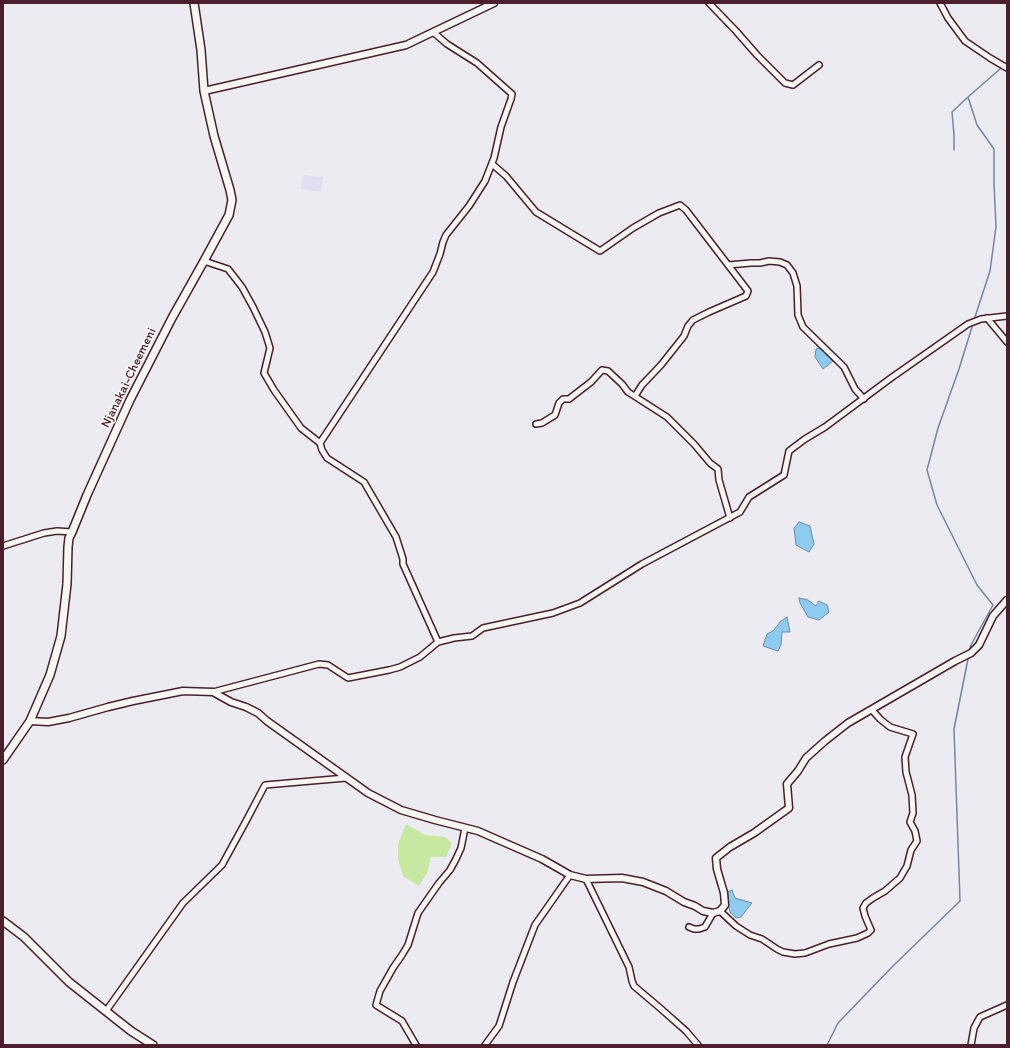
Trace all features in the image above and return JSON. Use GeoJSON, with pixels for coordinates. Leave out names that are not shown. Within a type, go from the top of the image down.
{"type":"FeatureCollection","features":[{"type":"Feature","properties":{"kind":"main road","name":"Njanakai-Cheemeni"},"geometry":{"type":"LineString","coordinates":[[3,760],[30,721],[50,675],[61,636],[67,584],[69,538],[130,400],[172,318],[229,214],[232,200],[214,136],[204,91],[201,50],[194,3]]}},
{"type":"Feature","properties":{"kind":"main road"},"geometry":{"type":"LineString","coordinates":[[3,921],[24,937],[69,982],[131,1031],[153,1045]]}},
{"type":"Feature","properties":{"kind":"street"},"geometry":{"type":"LineString","coordinates":[[204,91],[406,45],[494,3]]}},
{"type":"Feature","properties":{"kind":"street"},"geometry":{"type":"LineString","coordinates":[[709,3],[785,83],[793,85],[819,65]]}},
{"type":"Feature","properties":{"kind":"street"},"geometry":{"type":"LineString","coordinates":[[940,3],[948,18],[965,41],[1007,68]]}},
{"type":"Feature","properties":{"kind":"street"},"geometry":{"type":"LineString","coordinates":[[320,443],[433,272],[446,235],[469,206],[485,181],[492,164],[511,100],[512,94],[476,62],[447,44],[433,32]]}},
{"type":"Feature","properties":{"kind":"street"},"geometry":{"type":"LineString","coordinates":[[492,164],[506,176],[536,212],[600,251],[633,228],[659,213],[680,205],[686,210],[748,291],[746,296],[693,320],[688,326],[684,336],[661,365],[642,385],[635,396]]}},
{"type":"Feature","properties":{"kind":"street"},"geometry":{"type":"LineString","coordinates":[[204,261],[228,269],[242,287],[265,332],[270,348],[264,373],[301,428],[320,443],[327,458],[364,482],[396,537],[403,559],[403,564],[438,642]]}},
{"type":"Feature","properties":{"kind":"street"},"geometry":{"type":"LineString","coordinates":[[728,265],[770,261],[788,265],[793,273],[797,286],[798,315],[803,327],[844,367],[855,389],[864,398]]}},
{"type":"Feature","properties":{"kind":"street"},"geometry":{"type":"LineString","coordinates":[[30,721],[55,721],[133,701],[183,691],[212,692],[318,664],[328,665],[348,678],[389,670],[400,667],[420,657],[438,642],[472,636],[484,628],[554,613],[580,603],[642,564],[740,512],[750,497],[784,476],[789,451],[825,427],[968,324],[981,319],[1007,316]]}},
{"type":"Feature","properties":{"kind":"street"},"geometry":{"type":"LineString","coordinates":[[987,318],[1007,342]]}},
{"type":"Feature","properties":{"kind":"street"},"geometry":{"type":"LineString","coordinates":[[536,424],[542,423],[555,415],[559,403],[563,399],[569,399],[592,382],[602,370],[608,371],[628,392],[667,417],[718,469],[719,480],[730,518]]}},
{"type":"Feature","properties":{"kind":"street"},"geometry":{"type":"LineString","coordinates":[[3,546],[44,533],[57,531],[72,532]]}},
{"type":"Feature","properties":{"kind":"street"},"geometry":{"type":"LineString","coordinates":[[689,927],[699,929],[705,927],[717,912],[725,905],[724,893],[717,869],[716,858],[789,808],[787,784],[798,771],[806,758],[848,723],[971,653],[979,645],[993,616],[1007,600]]}},
{"type":"Feature","properties":{"kind":"street"},"geometry":{"type":"LineString","coordinates":[[212,692],[258,713],[368,793],[401,810],[478,831],[517,847],[570,875],[586,879],[622,878],[644,882],[666,891],[703,911],[717,912],[750,935],[762,939],[783,952],[795,954],[805,953],[829,944],[857,938],[868,933],[871,930],[863,908],[872,898],[885,891],[900,878],[907,866],[911,850],[917,841],[915,831],[910,822],[913,813],[912,795],[904,757],[913,734],[890,727],[872,710]]}},
{"type":"Feature","properties":{"kind":"street"},"geometry":{"type":"LineString","coordinates":[[106,1011],[183,902],[222,865],[265,785],[346,778]]}},
{"type":"Feature","properties":{"kind":"street"},"geometry":{"type":"LineString","coordinates":[[416,1045],[402,1022],[376,1005],[380,991],[408,945],[418,913],[450,870],[456,859],[461,848],[465,828]]}},
{"type":"Feature","properties":{"kind":"street"},"geometry":{"type":"LineString","coordinates":[[485,1045],[499,1026],[513,982],[536,925],[570,875]]}},
{"type":"Feature","properties":{"kind":"street"},"geometry":{"type":"LineString","coordinates":[[586,879],[629,967],[634,986],[660,1008],[698,1045]]}},
{"type":"Feature","properties":{"kind":"street"},"geometry":{"type":"LineString","coordinates":[[971,1045],[974,1028],[980,1017],[1007,1005]]}},
{"type":"Feature","properties":{"kind":"shaded area"},"geometry":{"type":"Polygon","coordinates":[[[303,175],[323,177],[321,192],[301,189],[303,175]]]}},
{"type":"Feature","properties":{"kind":"green space"},"geometry":{"type":"Polygon","coordinates":[[[406,824],[425,835],[445,837],[452,843],[446,857],[431,857],[427,873],[419,886],[403,876],[398,859],[398,844],[406,824]]]}},
{"type":"Feature","properties":{"kind":"water"},"geometry":{"type":"Polygon","coordinates":[[[820,348],[828,351],[833,361],[823,369],[815,357],[816,349],[820,348]]]}},
{"type":"Feature","properties":{"kind":"water"},"geometry":{"type":"Polygon","coordinates":[[[799,522],[810,526],[814,544],[809,552],[796,545],[794,528],[799,522]]]}},
{"type":"Feature","properties":{"kind":"water"},"geometry":{"type":"Polygon","coordinates":[[[799,598],[808,600],[816,606],[819,601],[827,605],[829,612],[819,620],[808,617],[800,603],[799,598]]]}},
{"type":"Feature","properties":{"kind":"water"},"geometry":{"type":"Polygon","coordinates":[[[787,617],[790,632],[782,632],[781,645],[778,651],[763,646],[767,634],[773,631],[781,621],[787,617]]]}},
{"type":"Feature","properties":{"kind":"water"},"geometry":{"type":"Polygon","coordinates":[[[732,890],[735,898],[752,903],[741,917],[736,918],[730,912],[727,898],[728,892],[732,890]]]}},
{"type":"Feature","properties":{"kind":"waterway"},"geometry":{"type":"LineString","coordinates":[[954,150],[952,112],[1000,69]]}},
{"type":"Feature","properties":{"kind":"waterway"},"geometry":{"type":"LineString","coordinates":[[968,97],[977,125],[994,149],[996,227],[990,271],[975,317]]}},
{"type":"Feature","properties":{"kind":"waterway"},"geometry":{"type":"LineString","coordinates":[[970,649],[993,605],[977,585],[937,505],[927,470],[938,428],[972,327]]}},
{"type":"Feature","properties":{"kind":"waterway"},"geometry":{"type":"LineString","coordinates":[[827,1045],[838,1023],[893,966],[960,901],[954,729],[968,659]]}}]}
